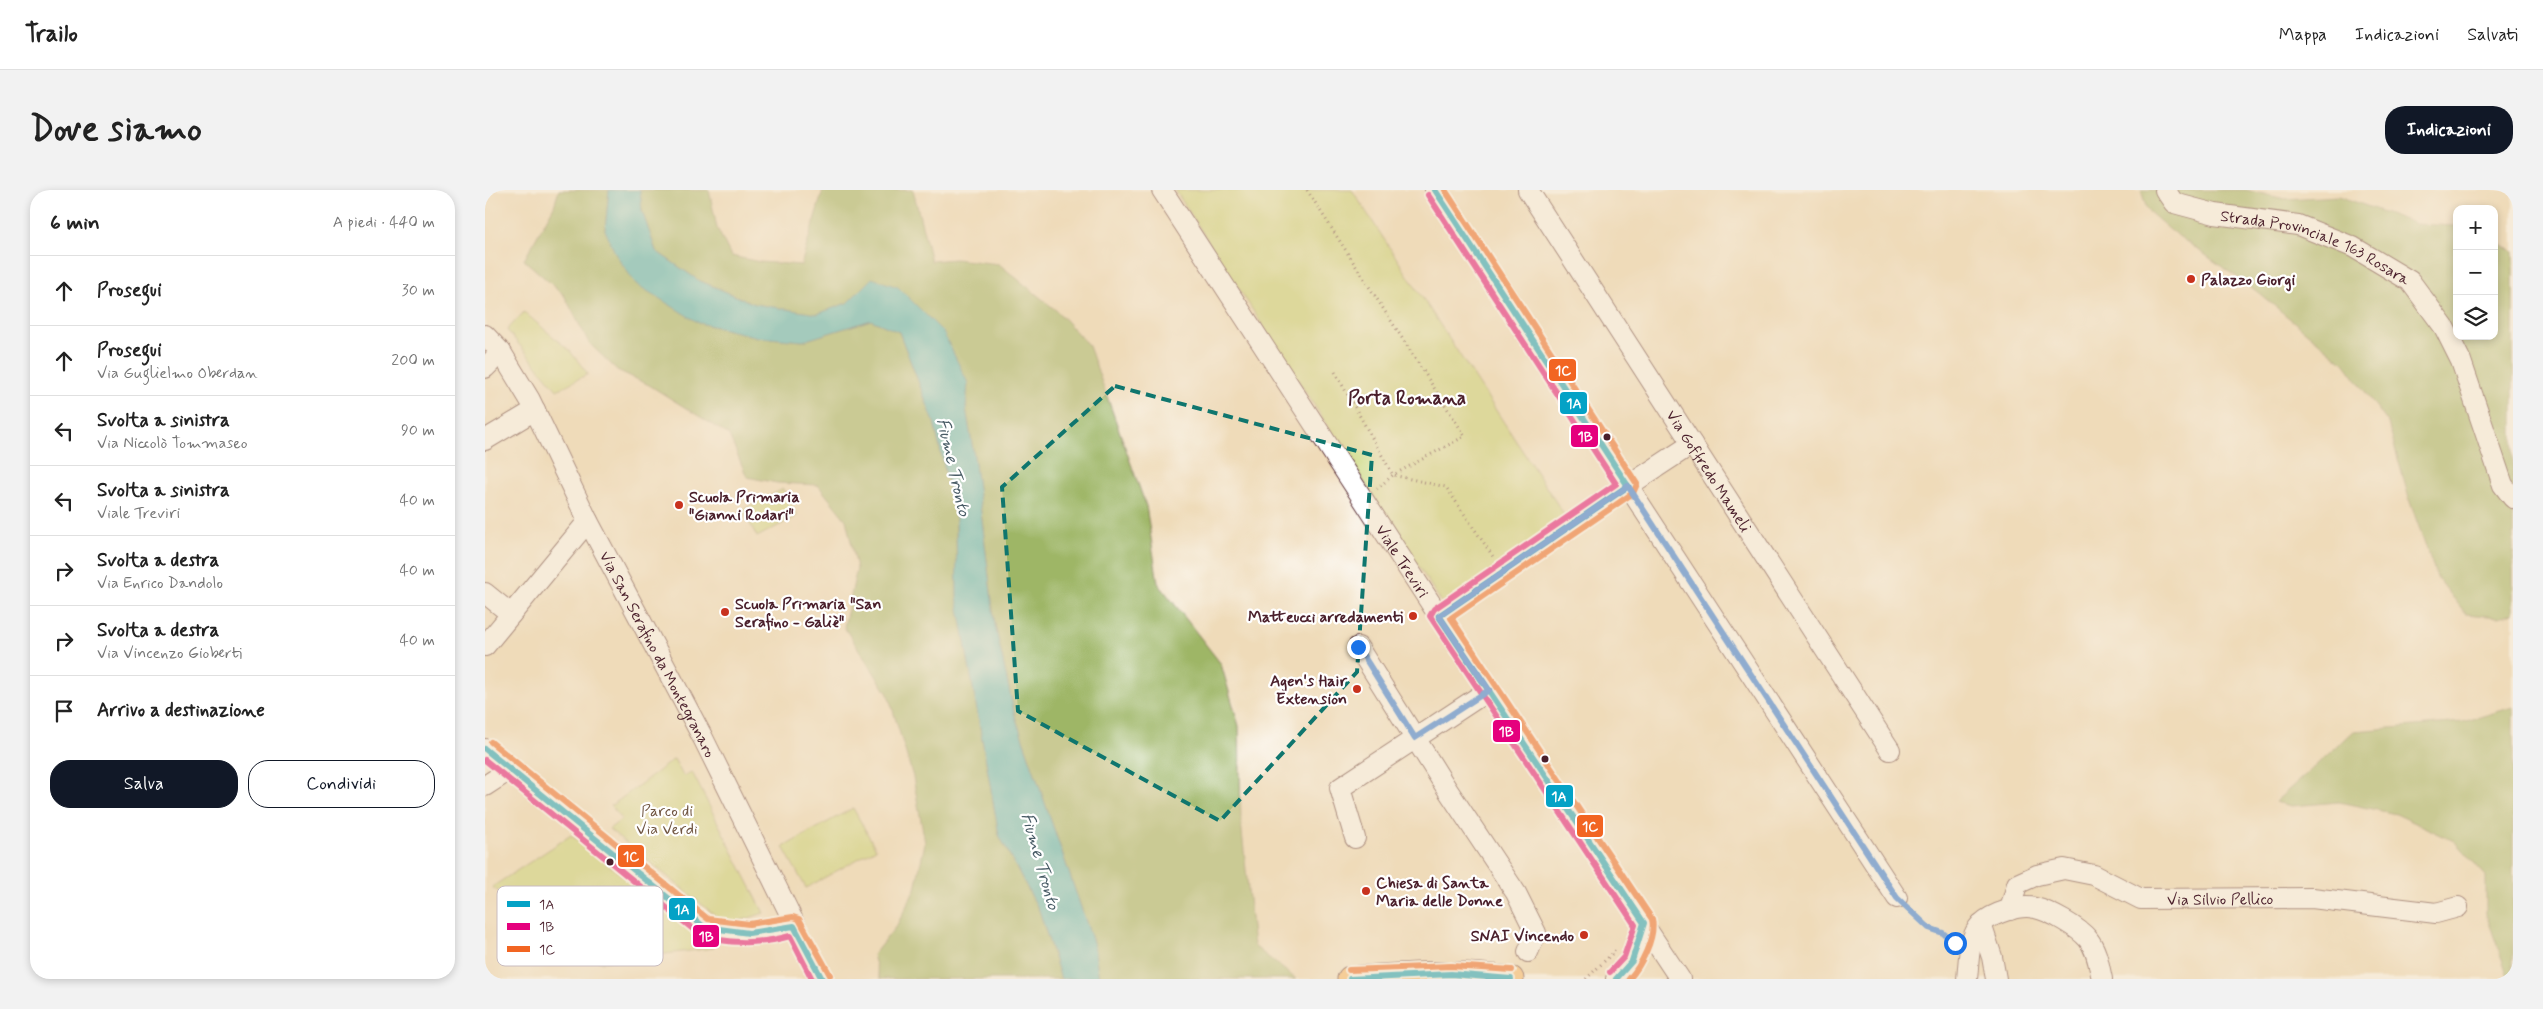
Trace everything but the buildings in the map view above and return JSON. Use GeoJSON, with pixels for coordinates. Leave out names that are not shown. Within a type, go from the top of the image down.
{"type":"FeatureCollection","features":[{"type":"Feature","properties":{"kind":"main road"},"geometry":{"type":"LineString","coordinates":[[1350,979],[1430,975],[1469,975],[1511,979]]}},
{"type":"Feature","properties":{"kind":"street","name":"Viale Treviri"},"geometry":{"type":"LineString","coordinates":[[1162,190],[1439,616],[1644,922],[1680,979]]}},
{"type":"Feature","properties":{"kind":"street","name":"Via Goffredo Mameli"},"geometry":{"type":"LineString","coordinates":[[1528,190],[1890,750]]}},
{"type":"Feature","properties":{"kind":"street","name":"Strada Provinciale 163 Rosara"},"geometry":{"type":"LineString","coordinates":[[2165,190],[2174,203],[2215,214],[2298,226],[2353,247],[2410,281],[2444,327],[2461,361],[2503,485],[2513,498]]}},
{"type":"Feature","properties":{"kind":"street"},"geometry":{"type":"LineString","coordinates":[[1443,193],[1628,486],[1897,898]]}},
{"type":"Feature","properties":{"kind":"street","name":"Via San Serafino da Montegranaro"},"geometry":{"type":"LineString","coordinates":[[485,335],[501,352],[535,410],[588,521],[703,738],[794,926],[822,979]]}},
{"type":"Feature","properties":{"kind":"street"},"geometry":{"type":"LineString","coordinates":[[485,368],[501,352]]}},
{"type":"Feature","properties":{"kind":"street"},"geometry":{"type":"LineString","coordinates":[[485,440],[535,410]]}},
{"type":"Feature","properties":{"kind":"street"},"geometry":{"type":"LineString","coordinates":[[1439,616],[1692,444]]}},
{"type":"Feature","properties":{"kind":"street"},"geometry":{"type":"LineString","coordinates":[[485,646],[588,521]]}},
{"type":"Feature","properties":{"kind":"street"},"geometry":{"type":"LineString","coordinates":[[485,593],[511,614]]}},
{"type":"Feature","properties":{"kind":"street"},"geometry":{"type":"LineString","coordinates":[[1358,647],[1516,893],[1536,933],[1529,952]]}},
{"type":"Feature","properties":{"kind":"street"},"geometry":{"type":"LineString","coordinates":[[1355,838],[1340,788],[1489,690]]}},
{"type":"Feature","properties":{"kind":"street"},"geometry":{"type":"LineString","coordinates":[[485,749],[653,886]]}},
{"type":"Feature","properties":{"kind":"street"},"geometry":{"type":"LineString","coordinates":[[485,786],[511,769]]}},
{"type":"Feature","properties":{"kind":"street","name":"Via Silvio Pellico"},"geometry":{"type":"LineString","coordinates":[[2010,910],[2017,884],[2037,875],[2064,869],[2094,875],[2141,899],[2312,898],[2436,913],[2458,908]]}},
{"type":"Feature","properties":{"kind":"street"},"geometry":{"type":"LineString","coordinates":[[663,894],[704,926],[712,929],[747,932],[794,926]]}},
{"type":"Feature","properties":{"kind":"street"},"geometry":{"type":"LineString","coordinates":[[1968,970],[1972,942],[1981,924],[2010,910],[2035,908],[2063,920],[2088,939],[2097,957],[2102,979]]}},
{"type":"Feature","properties":{"kind":"street"},"geometry":{"type":"LineString","coordinates":[[1616,979],[1623,974],[1635,955],[1644,922]]}},
{"type":"Feature","properties":{"kind":"street"},"geometry":{"type":"LineString","coordinates":[[1981,924],[1992,957],[1996,979]]}},
{"type":"Feature","properties":{"kind":"path"},"geometry":{"type":"LineString","coordinates":[[1307,190],[1465,436],[1393,475],[1365,500]]}},
{"type":"Feature","properties":{"kind":"path"},"geometry":{"type":"LineString","coordinates":[[1335,372],[1393,475],[1446,487],[1503,572]]}},
{"type":"Feature","properties":{"kind":"path"},"geometry":{"type":"LineString","coordinates":[[637,886],[643,878]]}},
{"type":"Feature","properties":{"kind":"path"},"geometry":{"type":"LineString","coordinates":[[1897,898],[1929,928],[1943,933],[1955,943],[1968,970]]}},
{"type":"Feature","properties":{"kind":"highlighted area"},"geometry":{"type":"Polygon","coordinates":[[[1115,386],[1372,455],[1357,672],[1220,821],[1018,711],[1002,487],[1115,386]]]}},
{"type":"Feature","properties":{"kind":"green space"},"geometry":{"type":"Polygon","coordinates":[[[559,190],[609,190],[605,229],[699,323],[758,337],[803,341],[871,320],[899,332],[934,422],[956,519],[957,597],[999,835],[1039,910],[1061,979],[880,979],[873,955],[897,925],[915,889],[925,843],[913,777],[888,694],[844,627],[857,568],[846,520],[818,485],[777,483],[747,477],[729,435],[649,385],[617,370],[589,343],[564,295],[524,260],[554,206],[559,190]]]}},
{"type":"Feature","properties":{"kind":"green space"},"geometry":{"type":"Polygon","coordinates":[[[640,190],[709,190],[717,228],[731,256],[760,262],[801,265],[823,190],[913,190],[931,261],[955,259],[999,264],[1057,311],[1089,346],[1146,506],[1158,583],[1221,664],[1239,726],[1241,822],[1254,946],[1296,979],[1099,979],[1094,945],[1015,716],[995,625],[974,456],[966,408],[968,383],[872,278],[847,303],[817,315],[755,304],[698,280],[656,251],[642,211],[640,190]]]}},
{"type":"Feature","properties":{"kind":"green space"},"geometry":{"type":"Polygon","coordinates":[[[1175,190],[1352,190],[1567,519],[1444,606],[1175,190]]]}},
{"type":"Feature","properties":{"kind":"green space"},"geometry":{"type":"Polygon","coordinates":[[[2141,190],[2246,190],[2285,199],[2339,196],[2416,224],[2453,226],[2453,340],[2498,340],[2498,243],[2513,252],[2513,613],[2499,617],[2466,614],[2437,577],[2410,502],[2388,423],[2344,363],[2255,290],[2170,230],[2147,210],[2141,190]]]}},
{"type":"Feature","properties":{"kind":"green space"},"geometry":{"type":"Polygon","coordinates":[[[524,312],[570,351],[588,374],[557,390],[507,330],[524,312]]]}},
{"type":"Feature","properties":{"kind":"green space"},"geometry":{"type":"Polygon","coordinates":[[[783,489],[797,516],[757,537],[743,510],[783,489]]]}},
{"type":"Feature","properties":{"kind":"green space"},"geometry":{"type":"Polygon","coordinates":[[[2513,707],[2513,979],[2509,979],[2486,914],[2486,876],[2454,841],[2396,814],[2339,802],[2292,806],[2275,802],[2354,731],[2463,722],[2513,707]]]}},
{"type":"Feature","properties":{"kind":"green space","name":"Parco di Via Verdi"},"geometry":{"type":"Polygon","coordinates":[[[674,759],[683,776],[692,772],[764,913],[731,924],[721,920],[609,829],[622,819],[611,806],[674,759]]]}},
{"type":"Feature","properties":{"kind":"green space"},"geometry":{"type":"Polygon","coordinates":[[[853,808],[876,849],[806,888],[783,847],[853,808]]]}},
{"type":"Feature","properties":{"kind":"green space"},"geometry":{"type":"Polygon","coordinates":[[[571,835],[636,886],[497,886],[497,890],[492,887],[571,835]]]}},
{"type":"Feature","properties":{"kind":"green space"},"geometry":{"type":"Polygon","coordinates":[[[663,908],[714,948],[663,954],[663,908]]]}},
{"type":"Feature","properties":{"kind":"water","name":"Fiume Tronto"},"geometry":{"type":"Polygon","coordinates":[[[609,190],[640,190],[642,211],[656,251],[698,280],[755,304],[817,314],[847,303],[872,278],[898,287],[943,332],[968,383],[966,408],[974,456],[995,625],[1015,716],[1094,945],[1099,979],[1061,979],[1039,910],[999,835],[957,597],[956,519],[934,422],[899,332],[871,320],[803,341],[758,337],[699,323],[636,284],[616,255],[605,230],[609,190]]]}},
{"type":"Feature","properties":{"kind":"transit line","name":"1A"},"geometry":{"type":"LineString","coordinates":[[1435,190],[1628,486],[1439,616],[1644,923],[1632,961],[1616,979]]}},
{"type":"Feature","properties":{"kind":"transit line","name":"1C"},"geometry":{"type":"LineString","coordinates":[[1445,190],[1637,484],[1633,493],[1451,618],[1652,919],[1652,934],[1647,951],[1629,979]]}},
{"type":"Feature","properties":{"kind":"transit line","name":"1B"},"geometry":{"type":"LineString","coordinates":[[1428,195],[1616,484],[1434,609],[1430,616],[1635,925],[1624,957],[1610,972]]}},
{"type":"Feature","properties":{"kind":"transit line","name":"1C"},"geometry":{"type":"LineString","coordinates":[[491,742],[708,919],[749,924],[793,917],[799,919],[830,975]]}},
{"type":"Feature","properties":{"kind":"transit line","name":"1A"},"geometry":{"type":"LineString","coordinates":[[485,749],[654,886]]}},
{"type":"Feature","properties":{"kind":"transit line","name":"1B"},"geometry":{"type":"LineString","coordinates":[[485,760],[640,886]]}},
{"type":"Feature","properties":{"kind":"transit line","name":"1A"},"geometry":{"type":"LineString","coordinates":[[663,894],[704,927],[749,933],[794,926],[822,979]]}},
{"type":"Feature","properties":{"kind":"transit line","name":"1B"},"geometry":{"type":"LineString","coordinates":[[663,905],[699,934],[710,938],[732,942],[756,942],[790,936],[812,979]]}},
{"type":"Feature","properties":{"kind":"transit line","name":"1C"},"geometry":{"type":"LineString","coordinates":[[1349,970],[1451,966],[1512,970]]}},
{"type":"Feature","properties":{"kind":"transit line","name":"1A"},"geometry":{"type":"LineString","coordinates":[[1350,979],[1451,974],[1511,979]]}},
{"type":"Feature","properties":{"kind":"place","name":"Palazzo Giorgi"},"geometry":{"type":"Point","coordinates":[2191,279]}},
{"type":"Feature","properties":{"kind":"place","name":"Scuola Primaria \"Gianni Rodari\""},"geometry":{"type":"Point","coordinates":[679,505]}},
{"type":"Feature","properties":{"kind":"place","name":"Scuola Primaria \"San Serafino - Galiè\""},"geometry":{"type":"Point","coordinates":[725,612]}},
{"type":"Feature","properties":{"kind":"place","name":"Matteucci arredamenti"},"geometry":{"type":"Point","coordinates":[1413,616]}},
{"type":"Feature","properties":{"kind":"place","name":"Agen's Hair Extension"},"geometry":{"type":"Point","coordinates":[1357,689]}},
{"type":"Feature","properties":{"kind":"place","name":"Chiesa di Santa Maria delle Donne"},"geometry":{"type":"Point","coordinates":[1366,891]}},
{"type":"Feature","properties":{"kind":"place","name":"SNAI Vincendo"},"geometry":{"type":"Point","coordinates":[1584,935]}},
{"type":"Feature","properties":{"kind":"district","name":"Porta Romana"},"geometry":{"type":"Point","coordinates":[1407,397]}},
{"type":"Feature","properties":{"kind":"route"},"geometry":{"type":"LineString","coordinates":[[1358,647],[1415,738],[1489,690],[1439,616],[1628,486],[1897,898],[1929,928],[1943,933],[1955,943]]}}]}
